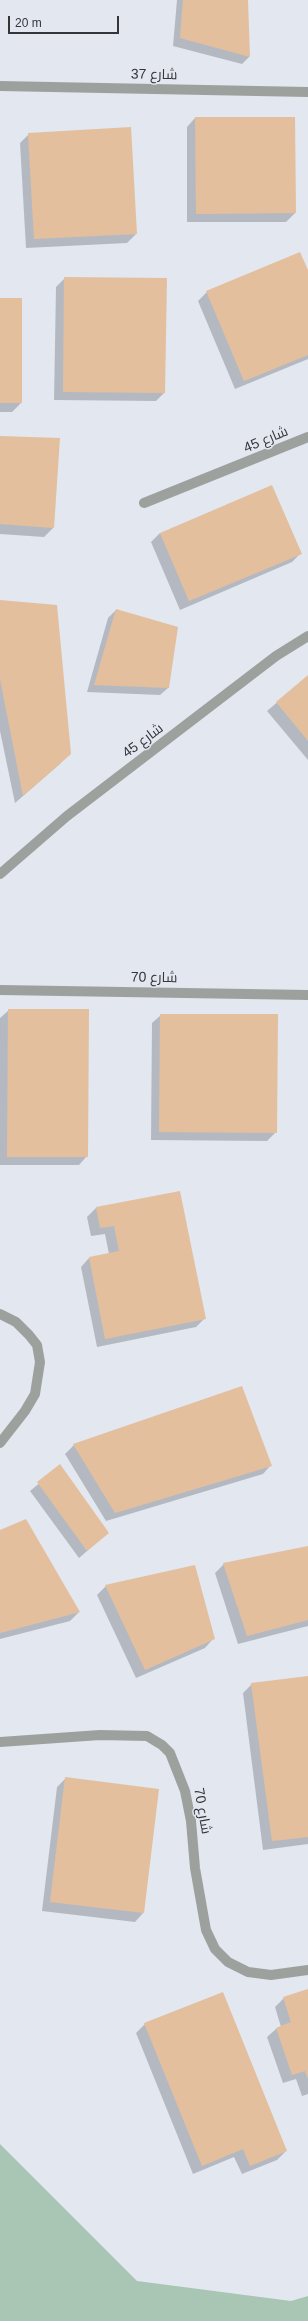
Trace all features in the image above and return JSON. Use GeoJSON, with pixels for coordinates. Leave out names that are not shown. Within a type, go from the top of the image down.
{"type":"FeatureCollection","features":[{"type":"Feature","properties":{"kind":"street","name":"شارع 37"},"geometry":{"type":"LineString","coordinates":[[0,86],[308,92]]}},
{"type":"Feature","properties":{"kind":"street","name":"شارع 45"},"geometry":{"type":"LineString","coordinates":[[144,503],[308,437]]}},
{"type":"Feature","properties":{"kind":"street","name":"شارع 45"},"geometry":{"type":"LineString","coordinates":[[0,874],[67,816],[276,656],[308,636]]}},
{"type":"Feature","properties":{"kind":"street","name":"شارع 70"},"geometry":{"type":"LineString","coordinates":[[0,990],[308,995]]}},
{"type":"Feature","properties":{"kind":"street"},"geometry":{"type":"LineString","coordinates":[[0,1314],[16,1322],[30,1335],[37,1345],[40,1362],[35,1394],[25,1412],[0,1443]]}},
{"type":"Feature","properties":{"kind":"street","name":"شارع 70"},"geometry":{"type":"LineString","coordinates":[[0,1742],[100,1735],[147,1736],[162,1745],[170,1754],[185,1791],[205,1922],[215,1949],[228,1962],[248,1972],[272,1976],[308,1970]]}},
{"type":"Feature","properties":{"kind":"green space"},"geometry":{"type":"Polygon","coordinates":[[[0,2144],[137,2281],[291,2301],[308,2296],[308,2321],[0,2321],[0,2144]]]}},
{"type":"Feature","properties":{"kind":"building"},"geometry":{"type":"Polygon","coordinates":[[[183,0],[248,0],[250,57],[180,38],[183,0]]]}},
{"type":"Feature","properties":{"kind":"building"},"geometry":{"type":"Polygon","coordinates":[[[195,117],[295,117],[296,213],[196,214],[195,117]]]}},
{"type":"Feature","properties":{"kind":"building"},"geometry":{"type":"Polygon","coordinates":[[[131,127],[137,234],[34,239],[28,133],[131,127]]]}},
{"type":"Feature","properties":{"kind":"building"},"geometry":{"type":"Polygon","coordinates":[[[300,252],[308,270],[308,355],[244,381],[206,291],[300,252]]]}},
{"type":"Feature","properties":{"kind":"building"},"geometry":{"type":"Polygon","coordinates":[[[64,277],[167,278],[165,393],[63,392],[64,277]]]}},
{"type":"Feature","properties":{"kind":"building"},"geometry":{"type":"Polygon","coordinates":[[[0,298],[22,298],[22,403],[0,403],[0,298]]]}},
{"type":"Feature","properties":{"kind":"building"},"geometry":{"type":"Polygon","coordinates":[[[0,436],[60,438],[54,528],[0,524],[0,436]]]}},
{"type":"Feature","properties":{"kind":"building"},"geometry":{"type":"Polygon","coordinates":[[[272,485],[302,554],[189,601],[160,533],[272,485]]]}},
{"type":"Feature","properties":{"kind":"building"},"geometry":{"type":"Polygon","coordinates":[[[0,600],[57,605],[71,754],[23,796],[0,679],[0,600]]]}},
{"type":"Feature","properties":{"kind":"building"},"geometry":{"type":"Polygon","coordinates":[[[116,609],[178,627],[169,688],[94,685],[116,609]]]}},
{"type":"Feature","properties":{"kind":"building"},"geometry":{"type":"Polygon","coordinates":[[[308,675],[308,741],[276,702],[308,675]]]}},
{"type":"Feature","properties":{"kind":"building"},"geometry":{"type":"Polygon","coordinates":[[[8,1009],[89,1009],[88,1157],[7,1157],[8,1009]]]}},
{"type":"Feature","properties":{"kind":"building"},"geometry":{"type":"Polygon","coordinates":[[[160,1014],[278,1014],[277,1133],[159,1132],[160,1014]]]}},
{"type":"Feature","properties":{"kind":"building"},"geometry":{"type":"Polygon","coordinates":[[[180,1191],[206,1319],[105,1339],[89,1257],[119,1251],[114,1226],[100,1228],[96,1207],[180,1191]]]}},
{"type":"Feature","properties":{"kind":"building"},"geometry":{"type":"Polygon","coordinates":[[[242,1386],[272,1466],[115,1513],[73,1444],[242,1386]]]}},
{"type":"Feature","properties":{"kind":"building"},"geometry":{"type":"Polygon","coordinates":[[[60,1464],[109,1533],[87,1551],[37,1482],[60,1464]]]}},
{"type":"Feature","properties":{"kind":"building"},"geometry":{"type":"Polygon","coordinates":[[[26,1519],[80,1612],[0,1633],[0,1530],[26,1519]]]}},
{"type":"Feature","properties":{"kind":"building"},"geometry":{"type":"Polygon","coordinates":[[[308,1546],[308,1620],[247,1636],[223,1563],[308,1546]]]}},
{"type":"Feature","properties":{"kind":"building"},"geometry":{"type":"Polygon","coordinates":[[[195,1565],[215,1639],[145,1670],[105,1585],[195,1565]]]}},
{"type":"Feature","properties":{"kind":"building"},"geometry":{"type":"Polygon","coordinates":[[[308,1676],[308,1837],[272,1841],[251,1683],[308,1676]]]}},
{"type":"Feature","properties":{"kind":"building"},"geometry":{"type":"Polygon","coordinates":[[[65,1777],[159,1789],[144,1913],[50,1902],[65,1777]]]}},
{"type":"Feature","properties":{"kind":"building"},"geometry":{"type":"Polygon","coordinates":[[[308,1989],[308,2079],[305,2071],[292,2075],[276,2028],[291,2022],[283,1997],[308,1989]]]}},
{"type":"Feature","properties":{"kind":"building"},"geometry":{"type":"Polygon","coordinates":[[[223,1992],[287,2151],[250,2166],[243,2149],[202,2166],[144,2023],[223,1992]]]}}]}
